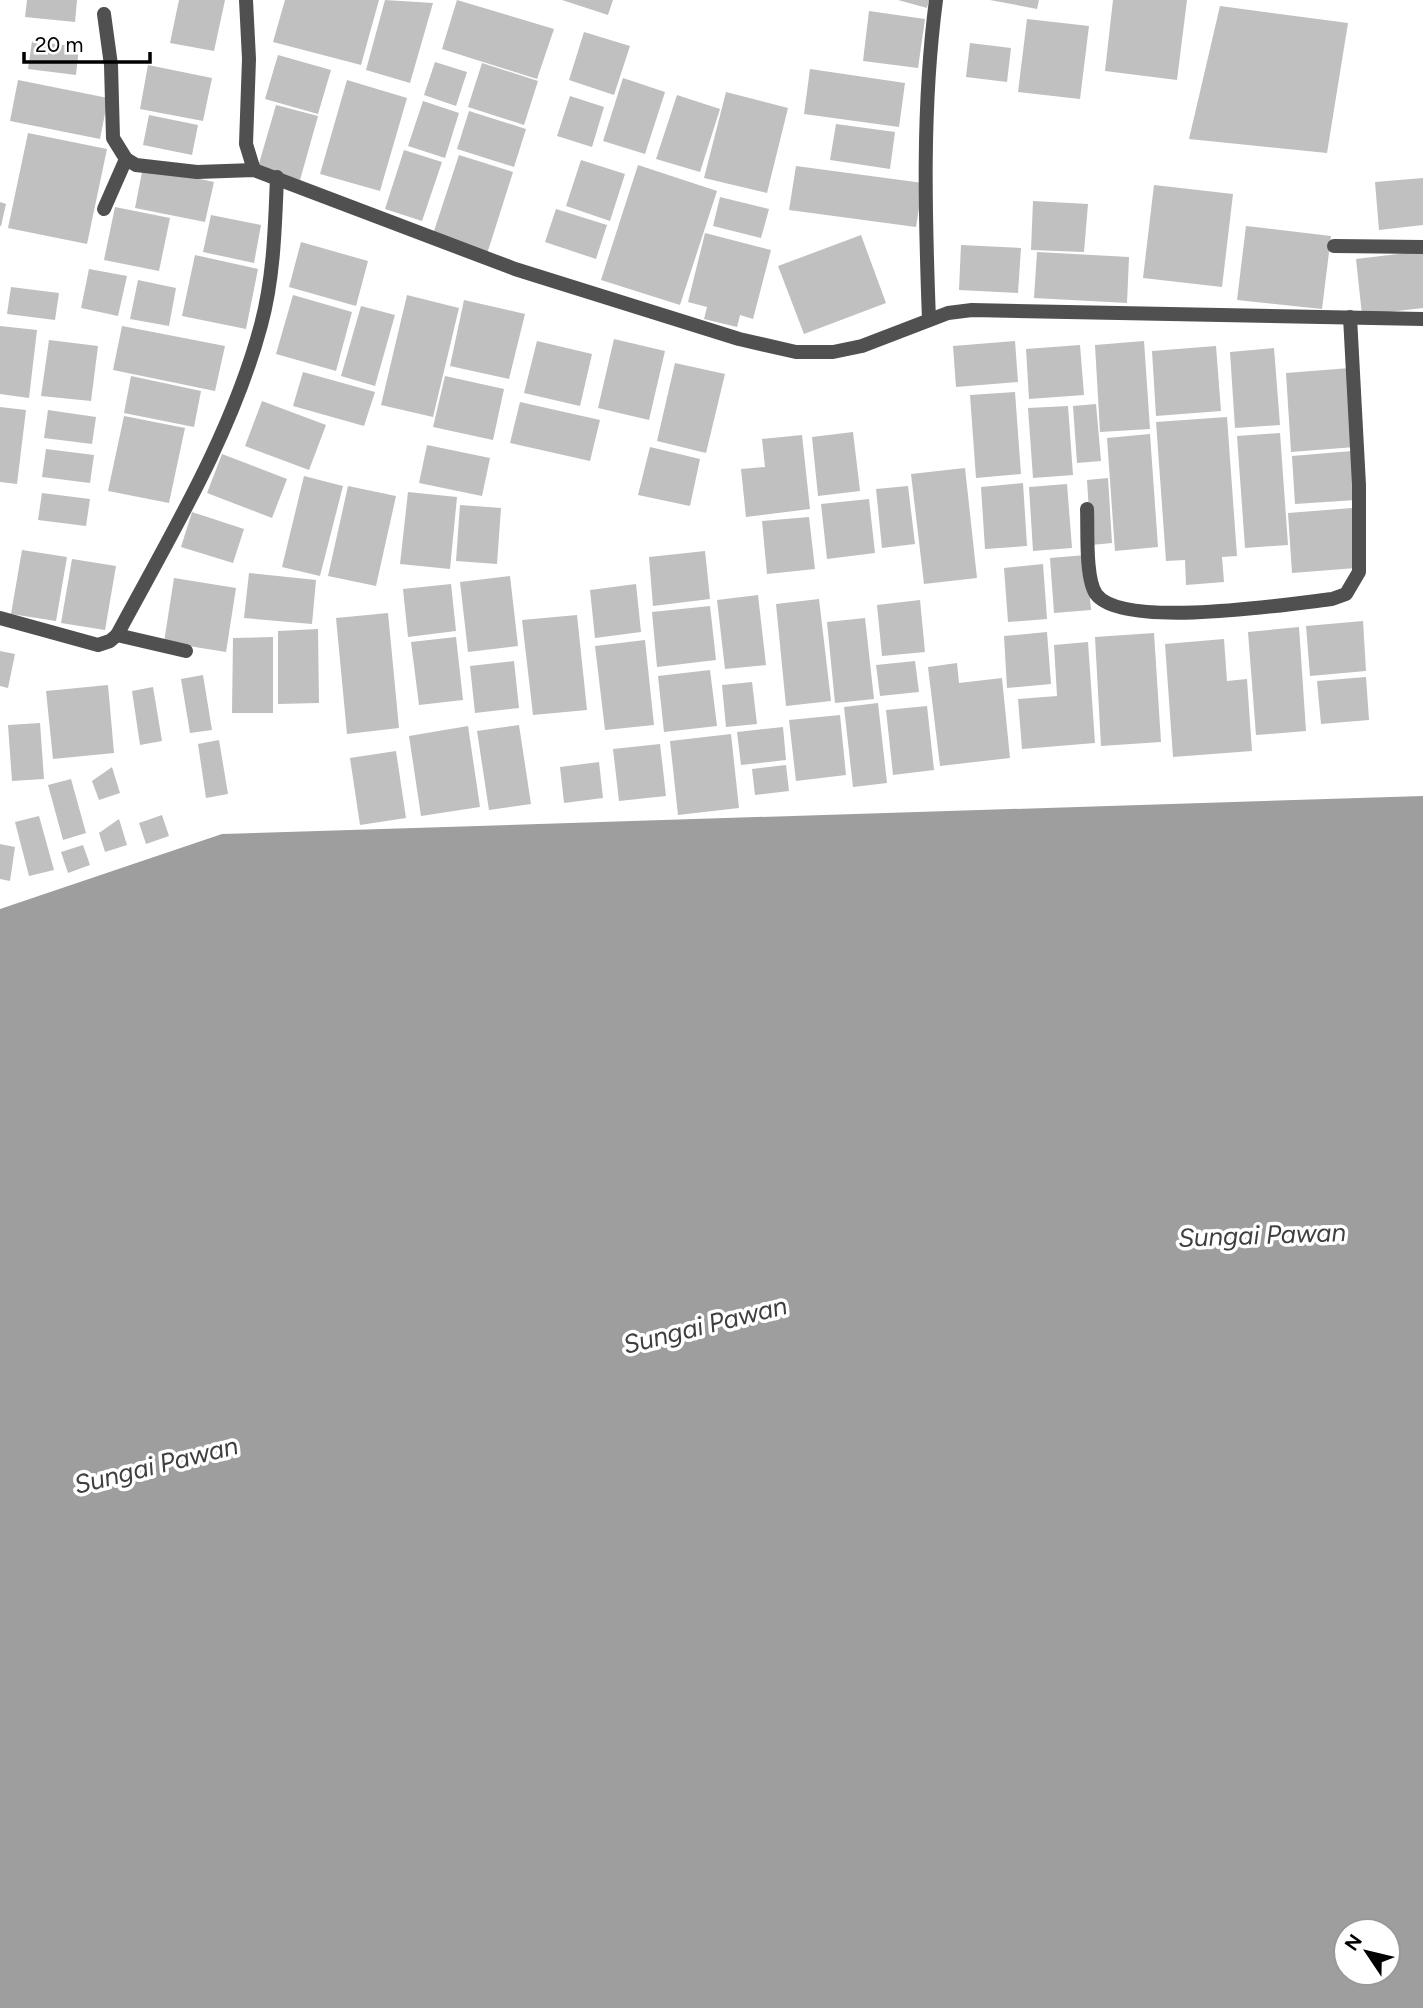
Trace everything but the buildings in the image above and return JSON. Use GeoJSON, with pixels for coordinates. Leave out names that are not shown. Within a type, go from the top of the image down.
{"type":"FeatureCollection","features":[{"type":"Feature","properties":{"kind":"street"},"geometry":{"type":"LineString","coordinates":[[246,0],[249,59],[246,144],[254,170]]}},
{"type":"Feature","properties":{"kind":"street"},"geometry":{"type":"LineString","coordinates":[[929,320],[924,143],[925,98],[936,0]]}},
{"type":"Feature","properties":{"kind":"street"},"geometry":{"type":"LineString","coordinates":[[104,13],[111,65],[113,138],[126,159],[136,165],[197,172],[254,170],[515,269],[702,328],[796,352],[833,352],[862,346],[948,313],[972,310],[1423,319]]}},
{"type":"Feature","properties":{"kind":"street"},"geometry":{"type":"LineString","coordinates":[[104,209],[126,159]]}},
{"type":"Feature","properties":{"kind":"street"},"geometry":{"type":"LineString","coordinates":[[0,618],[89,644],[103,645],[117,635],[206,463],[232,408],[252,355],[270,283],[277,177]]}},
{"type":"Feature","properties":{"kind":"street"},"geometry":{"type":"LineString","coordinates":[[1334,246],[1423,247]]}},
{"type":"Feature","properties":{"kind":"street"},"geometry":{"type":"LineString","coordinates":[[1087,509],[1091,583],[1097,594],[1115,606],[1209,613],[1332,599],[1346,594],[1359,572],[1359,485],[1350,317]]}},
{"type":"Feature","properties":{"kind":"street"},"geometry":{"type":"LineString","coordinates":[[117,635],[186,651]]}},
{"type":"Feature","properties":{"kind":"water","name":"Sungai Pawan"},"geometry":{"type":"Polygon","coordinates":[[[1423,796],[1423,2008],[0,2008],[0,909],[222,834],[1423,796]]]}}]}
